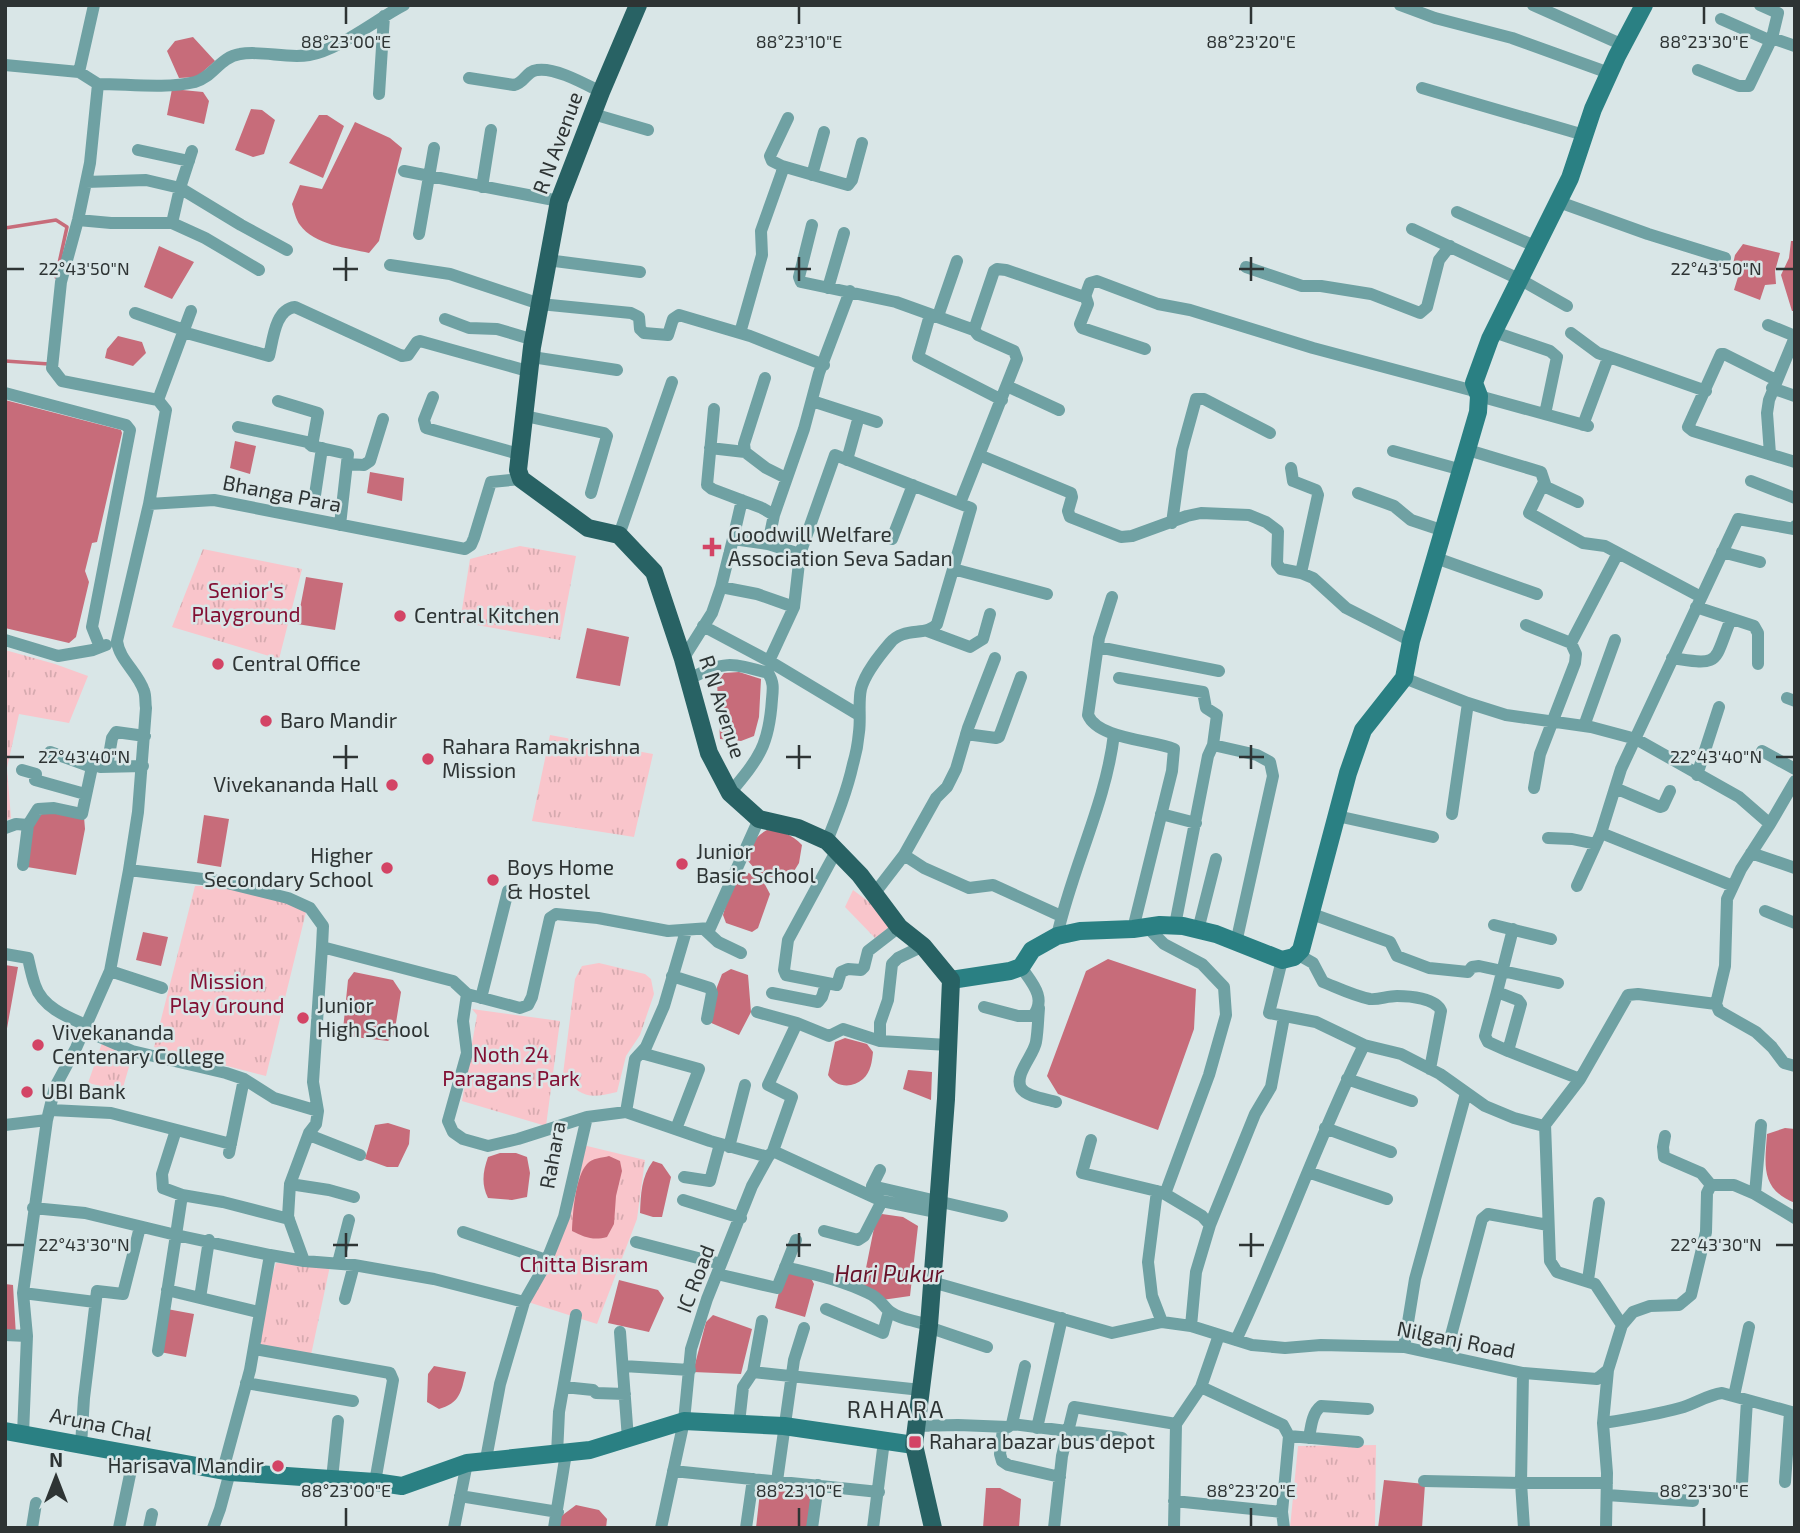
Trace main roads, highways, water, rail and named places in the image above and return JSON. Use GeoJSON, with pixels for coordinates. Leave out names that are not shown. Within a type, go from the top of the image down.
{"type":"FeatureCollection","features":[{"type":"Feature","properties":{"kind":"main road","name":"R N Avenue"},"geometry":{"type":"LineString","coordinates":[[638,5],[559,201],[532,356],[518,470],[521,479],[588,528],[619,535],[654,572],[683,659],[709,753],[730,793],[759,819],[798,828],[832,847],[860,875],[899,927],[923,946],[951,980],[929,1326],[914,1445],[933,1528]]}},
{"type":"Feature","properties":{"kind":"water"},"geometry":{"type":"Polygon","coordinates":[[[193,37],[215,61],[197,77],[179,78],[167,51],[175,41],[193,37]]]}},
{"type":"Feature","properties":{"kind":"water"},"geometry":{"type":"Polygon","coordinates":[[[172,89],[203,92],[209,101],[204,124],[167,115],[172,89]]]}},
{"type":"Feature","properties":{"kind":"water"},"geometry":{"type":"Polygon","coordinates":[[[251,109],[262,110],[275,120],[264,154],[253,157],[235,150],[251,109]]]}},
{"type":"Feature","properties":{"kind":"water"},"geometry":{"type":"Polygon","coordinates":[[[319,115],[327,115],[344,126],[323,178],[289,163],[319,115]]]}},
{"type":"Feature","properties":{"kind":"water"},"geometry":{"type":"Polygon","coordinates":[[[355,122],[390,138],[402,148],[379,241],[369,253],[332,245],[306,232],[295,215],[292,204],[300,185],[322,189],[355,122]]]}},
{"type":"Feature","properties":{"kind":"water"},"geometry":{"type":"Polygon","coordinates":[[[1791,241],[1795,241],[1795,311],[1792,311],[1781,275],[1789,258],[1791,241]]]}},
{"type":"Feature","properties":{"kind":"water"},"geometry":{"type":"Polygon","coordinates":[[[1743,244],[1780,253],[1775,271],[1776,284],[1765,285],[1760,300],[1734,290],[1738,277],[1731,273],[1735,255],[1743,244]]]}},
{"type":"Feature","properties":{"kind":"water"},"geometry":{"type":"Polygon","coordinates":[[[159,246],[194,262],[172,299],[144,287],[159,246]]]}},
{"type":"Feature","properties":{"kind":"water"},"geometry":{"type":"Polygon","coordinates":[[[118,336],[142,342],[146,353],[133,366],[105,358],[107,349],[118,336]]]}},
{"type":"Feature","properties":{"kind":"water"},"geometry":{"type":"Polygon","coordinates":[[[5,400],[121,430],[122,433],[97,542],[92,543],[85,571],[89,582],[76,637],[69,643],[5,628],[5,400]]]}},
{"type":"Feature","properties":{"kind":"water"},"geometry":{"type":"Polygon","coordinates":[[[235,441],[256,446],[250,474],[230,468],[235,441]]]}},
{"type":"Feature","properties":{"kind":"water"},"geometry":{"type":"Polygon","coordinates":[[[370,472],[404,478],[402,501],[367,493],[370,472]]]}},
{"type":"Feature","properties":{"kind":"water"},"geometry":{"type":"Polygon","coordinates":[[[306,577],[343,583],[335,630],[297,624],[306,577]]]}},
{"type":"Feature","properties":{"kind":"water"},"geometry":{"type":"Polygon","coordinates":[[[587,628],[629,637],[620,686],[576,678],[587,628]]]}},
{"type":"Feature","properties":{"kind":"water"},"geometry":{"type":"Polygon","coordinates":[[[739,672],[761,679],[759,717],[754,736],[741,741],[720,739],[717,682],[724,673],[739,672]]]}},
{"type":"Feature","properties":{"kind":"water"},"geometry":{"type":"Polygon","coordinates":[[[48,812],[84,817],[85,829],[76,875],[27,867],[32,825],[37,816],[48,812]]]}},
{"type":"Feature","properties":{"kind":"water"},"geometry":{"type":"Polygon","coordinates":[[[204,815],[229,819],[221,867],[197,863],[204,815]]]}},
{"type":"Feature","properties":{"kind":"water"},"geometry":{"type":"Polygon","coordinates":[[[767,830],[786,834],[802,845],[799,863],[791,876],[767,876],[748,861],[753,842],[767,830]]]}},
{"type":"Feature","properties":{"kind":"water"},"geometry":{"type":"Polygon","coordinates":[[[744,871],[762,879],[770,894],[758,928],[752,932],[726,923],[723,915],[734,877],[744,871]]]}},
{"type":"Feature","properties":{"kind":"water"},"geometry":{"type":"Polygon","coordinates":[[[143,932],[168,937],[161,966],[136,960],[143,932]]]}},
{"type":"Feature","properties":{"kind":"water"},"geometry":{"type":"Polygon","coordinates":[[[1108,959],[1196,989],[1194,1029],[1158,1130],[1058,1094],[1047,1076],[1086,971],[1108,959]]]}},
{"type":"Feature","properties":{"kind":"water"},"geometry":{"type":"Polygon","coordinates":[[[5,965],[18,967],[6,1034],[5,1034],[5,965]]]}},
{"type":"Feature","properties":{"kind":"water"},"geometry":{"type":"Polygon","coordinates":[[[731,969],[748,975],[751,1012],[739,1035],[709,1022],[722,974],[731,969]]]}},
{"type":"Feature","properties":{"kind":"water"},"geometry":{"type":"Polygon","coordinates":[[[354,972],[393,980],[401,992],[394,1035],[388,1041],[346,1036],[343,1030],[348,980],[354,972]]]}},
{"type":"Feature","properties":{"kind":"water"},"geometry":{"type":"Polygon","coordinates":[[[845,1038],[867,1044],[873,1052],[866,1076],[849,1085],[839,1084],[828,1075],[835,1042],[845,1038]]]}},
{"type":"Feature","properties":{"kind":"water"},"geometry":{"type":"Polygon","coordinates":[[[908,1070],[932,1072],[931,1100],[903,1089],[908,1070]]]}},
{"type":"Feature","properties":{"kind":"water"},"geometry":{"type":"Polygon","coordinates":[[[388,1123],[410,1130],[409,1144],[398,1167],[387,1167],[365,1159],[375,1125],[388,1123]]]}},
{"type":"Feature","properties":{"kind":"water"},"geometry":{"type":"Polygon","coordinates":[[[1785,1128],[1795,1129],[1795,1203],[1776,1191],[1767,1175],[1767,1134],[1785,1128]]]}},
{"type":"Feature","properties":{"kind":"water"},"geometry":{"type":"Polygon","coordinates":[[[500,1153],[516,1153],[527,1157],[530,1173],[527,1197],[512,1200],[488,1198],[484,1183],[485,1167],[488,1157],[500,1153]]]}},
{"type":"Feature","properties":{"kind":"water"},"geometry":{"type":"Polygon","coordinates":[[[609,1156],[620,1161],[622,1171],[616,1196],[614,1224],[607,1237],[589,1238],[572,1231],[577,1186],[589,1162],[609,1156]]]}},
{"type":"Feature","properties":{"kind":"water"},"geometry":{"type":"Polygon","coordinates":[[[653,1161],[662,1164],[671,1177],[662,1217],[640,1213],[644,1179],[653,1161]]]}},
{"type":"Feature","properties":{"kind":"water","name":"Hari Pukur"},"geometry":{"type":"Polygon","coordinates":[[[882,1214],[903,1217],[918,1226],[910,1296],[882,1300],[862,1288],[875,1223],[882,1214]]]}},
{"type":"Feature","properties":{"kind":"water"},"geometry":{"type":"Polygon","coordinates":[[[784,1272],[811,1278],[814,1284],[805,1317],[775,1308],[784,1272]]]}},
{"type":"Feature","properties":{"kind":"water"},"geometry":{"type":"Polygon","coordinates":[[[619,1280],[658,1290],[664,1298],[649,1332],[608,1323],[619,1280]]]}},
{"type":"Feature","properties":{"kind":"water"},"geometry":{"type":"Polygon","coordinates":[[[5,1284],[13,1285],[16,1336],[5,1334],[5,1284]]]}},
{"type":"Feature","properties":{"kind":"water"},"geometry":{"type":"Polygon","coordinates":[[[167,1309],[194,1314],[186,1357],[160,1352],[167,1309]]]}},
{"type":"Feature","properties":{"kind":"water"},"geometry":{"type":"Polygon","coordinates":[[[713,1315],[752,1329],[741,1374],[693,1372],[706,1322],[713,1315]]]}},
{"type":"Feature","properties":{"kind":"water"},"geometry":{"type":"Polygon","coordinates":[[[434,1366],[466,1372],[461,1391],[455,1400],[439,1409],[427,1402],[428,1374],[434,1366]]]}},
{"type":"Feature","properties":{"kind":"water"},"geometry":{"type":"Polygon","coordinates":[[[1384,1480],[1425,1484],[1422,1528],[1378,1528],[1384,1480]]]}},
{"type":"Feature","properties":{"kind":"water"},"geometry":{"type":"Polygon","coordinates":[[[986,1488],[1000,1488],[1021,1499],[1019,1528],[983,1528],[986,1488]]]}},
{"type":"Feature","properties":{"kind":"water"},"geometry":{"type":"Polygon","coordinates":[[[804,1491],[812,1501],[808,1528],[756,1528],[760,1492],[804,1491]]]}},
{"type":"Feature","properties":{"kind":"water"},"geometry":{"type":"Polygon","coordinates":[[[576,1505],[599,1510],[607,1519],[606,1528],[559,1528],[560,1517],[576,1505]]]}},
{"type":"Feature","properties":{"kind":"waterway"},"geometry":{"type":"LineString","coordinates":[[5,228],[56,220],[67,227],[56,277]]}},
{"type":"Feature","properties":{"kind":"waterway"},"geometry":{"type":"LineString","coordinates":[[5,361],[49,364]]}},
{"type":"Feature","properties":{"kind":"place","name":"Goodwill Welfare Association Seva Sadan"},"geometry":{"type":"Point","coordinates":[712,547]}},
{"type":"Feature","properties":{"kind":"place","name":"Central Kitchen"},"geometry":{"type":"Point","coordinates":[400,616]}},
{"type":"Feature","properties":{"kind":"place","name":"Central Office"},"geometry":{"type":"Point","coordinates":[218,664]}},
{"type":"Feature","properties":{"kind":"place","name":"Baro Mandir"},"geometry":{"type":"Point","coordinates":[266,721]}},
{"type":"Feature","properties":{"kind":"place","name":"Rahara Ramakrishna Mission"},"geometry":{"type":"Point","coordinates":[428,759]}},
{"type":"Feature","properties":{"kind":"place","name":"Vivekananda Hall"},"geometry":{"type":"Point","coordinates":[392,785]}},
{"type":"Feature","properties":{"kind":"place","name":"Junior Basic School"},"geometry":{"type":"Point","coordinates":[682,864]}},
{"type":"Feature","properties":{"kind":"place","name":"Higher Secondary School"},"geometry":{"type":"Point","coordinates":[387,868]}},
{"type":"Feature","properties":{"kind":"place","name":"Boys Home & Hostel"},"geometry":{"type":"Point","coordinates":[493,880]}},
{"type":"Feature","properties":{"kind":"place","name":"Junior High School"},"geometry":{"type":"Point","coordinates":[303,1018]}},
{"type":"Feature","properties":{"kind":"place","name":"Vivekananda Centenary College"},"geometry":{"type":"Point","coordinates":[38,1045]}},
{"type":"Feature","properties":{"kind":"place","name":"UBI Bank"},"geometry":{"type":"Point","coordinates":[27,1092]}},
{"type":"Feature","properties":{"kind":"place","name":"Rahara bazar bus depot"},"geometry":{"type":"Point","coordinates":[915,1442]}},
{"type":"Feature","properties":{"kind":"place","name":"Harisava Mandir"},"geometry":{"type":"Point","coordinates":[278,1466]}},
{"type":"Feature","properties":{"kind":"district","name":"RAHARA"},"geometry":{"type":"Point","coordinates":[896,1410]}},
{"type":"Feature","properties":{"kind":"park label","name":"Senior's Playground"},"geometry":{"type":"Point","coordinates":[246,603]}},
{"type":"Feature","properties":{"kind":"park label","name":"Mission Play Ground"},"geometry":{"type":"Point","coordinates":[227,994]}},
{"type":"Feature","properties":{"kind":"park label","name":"Noth 24 Paragans Park"},"geometry":{"type":"Point","coordinates":[511,1067]}},
{"type":"Feature","properties":{"kind":"park label","name":"Chitta Bisram"},"geometry":{"type":"Point","coordinates":[584,1265]}}]}
